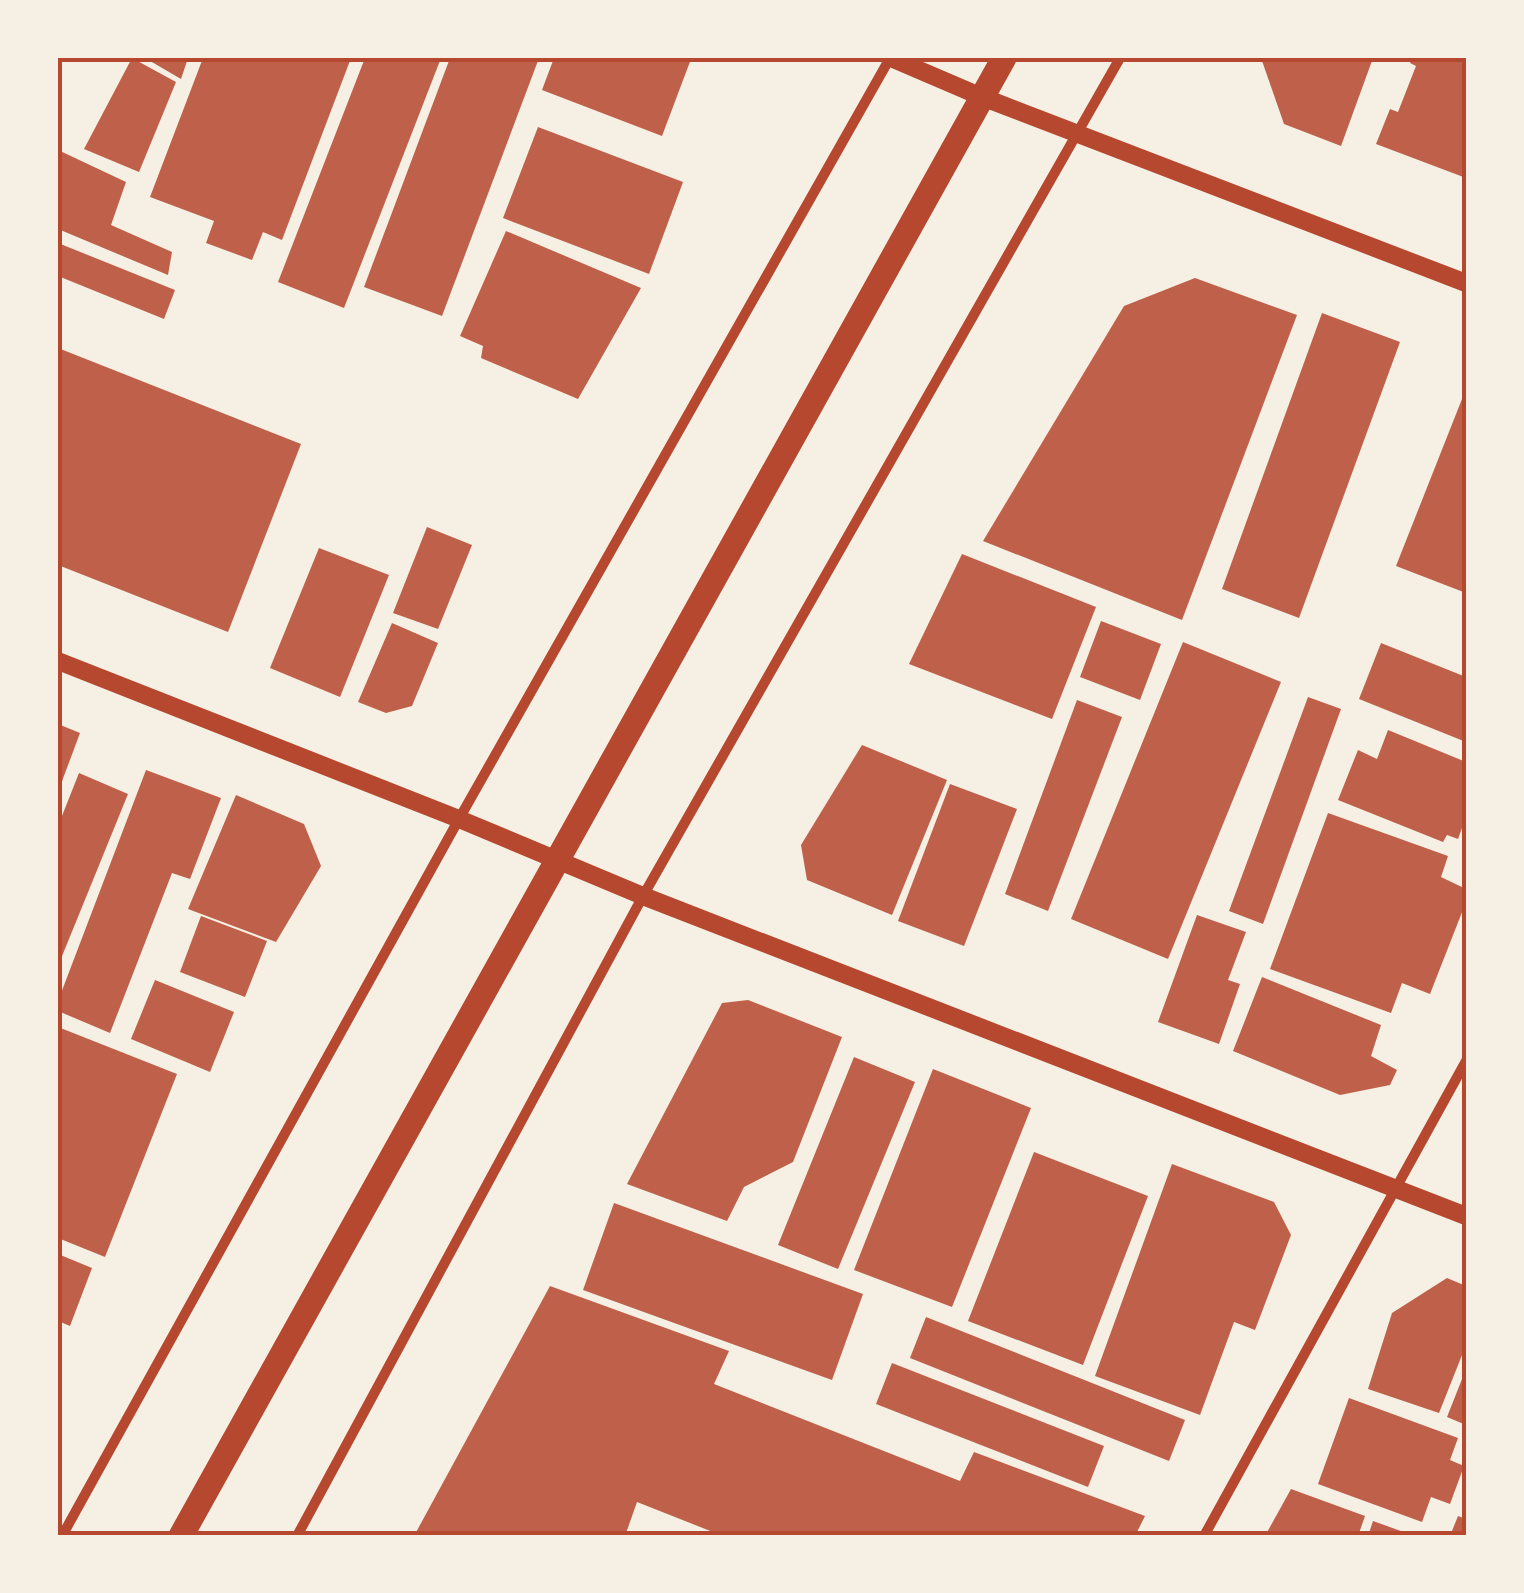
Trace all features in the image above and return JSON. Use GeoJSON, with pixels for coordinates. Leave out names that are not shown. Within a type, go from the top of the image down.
{"type":"FeatureCollection","features":[{"type":"Feature","properties":{"kind":"main road"},"geometry":{"type":"LineString","coordinates":[[181,1536],[1004,58]]}},
{"type":"Feature","properties":{"kind":"street"},"geometry":{"type":"LineString","coordinates":[[62,1536],[459,820],[891,58],[1466,283]]}},
{"type":"Feature","properties":{"kind":"street"},"geometry":{"type":"LineString","coordinates":[[296,1536],[643,896],[1120,58]]}},
{"type":"Feature","properties":{"kind":"street"},"geometry":{"type":"LineString","coordinates":[[58,660],[643,896],[1466,1216]]}},
{"type":"Feature","properties":{"kind":"street"},"geometry":{"type":"LineString","coordinates":[[1204,1536],[1466,1061]]}},
{"type":"Feature","properties":{"kind":"building"},"geometry":{"type":"Polygon","coordinates":[[[132,58],[176,82],[139,172],[84,149],[132,58]]]}},
{"type":"Feature","properties":{"kind":"building"},"geometry":{"type":"Polygon","coordinates":[[[145,58],[188,58],[181,79],[145,58]]]}},
{"type":"Feature","properties":{"kind":"building"},"geometry":{"type":"Polygon","coordinates":[[[203,58],[351,58],[282,240],[263,232],[252,260],[206,243],[214,221],[150,197],[203,58]]]}},
{"type":"Feature","properties":{"kind":"building"},"geometry":{"type":"Polygon","coordinates":[[[365,58],[441,58],[344,308],[278,282],[365,58]]]}},
{"type":"Feature","properties":{"kind":"building"},"geometry":{"type":"Polygon","coordinates":[[[450,58],[539,58],[442,316],[364,287],[450,58]]]}},
{"type":"Feature","properties":{"kind":"building"},"geometry":{"type":"Polygon","coordinates":[[[554,58],[691,59],[662,136],[542,90],[554,58]]]}},
{"type":"Feature","properties":{"kind":"building"},"geometry":{"type":"Polygon","coordinates":[[[1261,58],[1373,58],[1341,146],[1284,124],[1261,58]]]}},
{"type":"Feature","properties":{"kind":"building"},"geometry":{"type":"Polygon","coordinates":[[[1413,58],[1466,58],[1466,178],[1376,144],[1390,109],[1398,112],[1416,66],[1410,63],[1413,58]]]}},
{"type":"Feature","properties":{"kind":"building"},"geometry":{"type":"Polygon","coordinates":[[[538,127],[683,182],[649,274],[503,218],[538,127]]]}},
{"type":"Feature","properties":{"kind":"building"},"geometry":{"type":"Polygon","coordinates":[[[58,150],[126,182],[111,225],[172,252],[168,275],[58,229],[58,150]]]}},
{"type":"Feature","properties":{"kind":"building"},"geometry":{"type":"Polygon","coordinates":[[[506,231],[641,288],[578,399],[481,358],[483,346],[460,336],[506,231]]]}},
{"type":"Feature","properties":{"kind":"building"},"geometry":{"type":"Polygon","coordinates":[[[58,243],[175,290],[164,319],[58,276],[58,243]]]}},
{"type":"Feature","properties":{"kind":"building"},"geometry":{"type":"Polygon","coordinates":[[[1195,278],[1297,315],[1182,620],[983,541],[1124,306],[1195,278]]]}},
{"type":"Feature","properties":{"kind":"building"},"geometry":{"type":"Polygon","coordinates":[[[1322,313],[1400,342],[1299,618],[1222,589],[1322,313]]]}},
{"type":"Feature","properties":{"kind":"building"},"geometry":{"type":"Polygon","coordinates":[[[58,348],[301,444],[228,632],[58,565],[58,348]]]}},
{"type":"Feature","properties":{"kind":"building"},"geometry":{"type":"Polygon","coordinates":[[[1462,399],[1466,401],[1466,593],[1396,566],[1462,399]]]}},
{"type":"Feature","properties":{"kind":"building"},"geometry":{"type":"Polygon","coordinates":[[[427,527],[472,545],[438,629],[393,613],[427,527]]]}},
{"type":"Feature","properties":{"kind":"building"},"geometry":{"type":"Polygon","coordinates":[[[319,548],[389,575],[340,697],[270,668],[319,548]]]}},
{"type":"Feature","properties":{"kind":"building"},"geometry":{"type":"Polygon","coordinates":[[[962,554],[1096,607],[1052,719],[909,664],[962,554]]]}},
{"type":"Feature","properties":{"kind":"building"},"geometry":{"type":"Polygon","coordinates":[[[1101,621],[1161,644],[1140,700],[1080,677],[1101,621]]]}},
{"type":"Feature","properties":{"kind":"building"},"geometry":{"type":"Polygon","coordinates":[[[392,623],[438,643],[412,706],[386,713],[358,702],[392,623]]]}},
{"type":"Feature","properties":{"kind":"building"},"geometry":{"type":"Polygon","coordinates":[[[1183,642],[1281,682],[1168,959],[1071,919],[1183,642]]]}},
{"type":"Feature","properties":{"kind":"building"},"geometry":{"type":"Polygon","coordinates":[[[1381,643],[1466,677],[1466,742],[1359,699],[1381,643]]]}},
{"type":"Feature","properties":{"kind":"building"},"geometry":{"type":"Polygon","coordinates":[[[1308,697],[1341,709],[1263,924],[1229,911],[1308,697]]]}},
{"type":"Feature","properties":{"kind":"building"},"geometry":{"type":"Polygon","coordinates":[[[1077,700],[1122,717],[1048,911],[1005,894],[1077,700]]]}},
{"type":"Feature","properties":{"kind":"building"},"geometry":{"type":"Polygon","coordinates":[[[58,724],[80,733],[58,792],[58,724]]]}},
{"type":"Feature","properties":{"kind":"building"},"geometry":{"type":"Polygon","coordinates":[[[1388,730],[1466,762],[1466,817],[1458,839],[1447,835],[1443,842],[1338,800],[1358,750],[1377,759],[1388,730]]]}},
{"type":"Feature","properties":{"kind":"building"},"geometry":{"type":"Polygon","coordinates":[[[862,745],[947,780],[892,915],[807,880],[801,845],[862,745]]]}},
{"type":"Feature","properties":{"kind":"building"},"geometry":{"type":"Polygon","coordinates":[[[146,770],[221,798],[190,879],[172,873],[110,1033],[58,1011],[58,1001],[146,770]]]}},
{"type":"Feature","properties":{"kind":"building"},"geometry":{"type":"Polygon","coordinates":[[[79,773],[128,794],[58,966],[58,826],[79,773]]]}},
{"type":"Feature","properties":{"kind":"building"},"geometry":{"type":"Polygon","coordinates":[[[950,784],[1017,809],[964,946],[898,921],[950,784]]]}},
{"type":"Feature","properties":{"kind":"building"},"geometry":{"type":"Polygon","coordinates":[[[236,795],[304,824],[321,866],[276,942],[188,909],[236,795]]]}},
{"type":"Feature","properties":{"kind":"building"},"geometry":{"type":"Polygon","coordinates":[[[1328,813],[1448,856],[1441,877],[1466,889],[1466,902],[1430,994],[1402,983],[1391,1013],[1270,969],[1328,813]]]}},
{"type":"Feature","properties":{"kind":"building"},"geometry":{"type":"Polygon","coordinates":[[[1197,915],[1246,932],[1228,980],[1240,984],[1219,1044],[1158,1022],[1197,915]]]}},
{"type":"Feature","properties":{"kind":"building"},"geometry":{"type":"Polygon","coordinates":[[[201,916],[267,941],[245,997],[180,972],[201,916]]]}},
{"type":"Feature","properties":{"kind":"building"},"geometry":{"type":"Polygon","coordinates":[[[1262,977],[1381,1025],[1371,1056],[1397,1070],[1390,1085],[1340,1095],[1233,1051],[1262,977]]]}},
{"type":"Feature","properties":{"kind":"building"},"geometry":{"type":"Polygon","coordinates":[[[155,980],[234,1012],[210,1072],[131,1039],[155,980]]]}},
{"type":"Feature","properties":{"kind":"building"},"geometry":{"type":"Polygon","coordinates":[[[748,1000],[842,1037],[793,1162],[744,1187],[727,1221],[627,1184],[722,1003],[748,1000]]]}},
{"type":"Feature","properties":{"kind":"building"},"geometry":{"type":"Polygon","coordinates":[[[58,1027],[177,1074],[105,1257],[58,1238],[58,1027]]]}},
{"type":"Feature","properties":{"kind":"building"},"geometry":{"type":"Polygon","coordinates":[[[854,1057],[915,1082],[838,1269],[778,1245],[854,1057]]]}},
{"type":"Feature","properties":{"kind":"building"},"geometry":{"type":"Polygon","coordinates":[[[933,1069],[1031,1108],[952,1307],[854,1270],[933,1069]]]}},
{"type":"Feature","properties":{"kind":"building"},"geometry":{"type":"Polygon","coordinates":[[[1034,1152],[1148,1196],[1083,1365],[968,1321],[1034,1152]]]}},
{"type":"Feature","properties":{"kind":"building"},"geometry":{"type":"Polygon","coordinates":[[[1172,1164],[1274,1202],[1291,1235],[1255,1330],[1234,1322],[1200,1415],[1095,1376],[1172,1164]]]}},
{"type":"Feature","properties":{"kind":"building"},"geometry":{"type":"Polygon","coordinates":[[[614,1203],[863,1294],[832,1380],[583,1290],[614,1203]]]}},
{"type":"Feature","properties":{"kind":"building"},"geometry":{"type":"Polygon","coordinates":[[[58,1254],[92,1268],[70,1326],[58,1321],[58,1254]]]}},
{"type":"Feature","properties":{"kind":"building"},"geometry":{"type":"Polygon","coordinates":[[[1447,1278],[1466,1286],[1466,1345],[1439,1413],[1368,1389],[1392,1313],[1447,1278]]]}},
{"type":"Feature","properties":{"kind":"building"},"geometry":{"type":"Polygon","coordinates":[[[550,1286],[729,1351],[714,1384],[960,1481],[974,1452],[1145,1516],[1135,1536],[723,1536],[637,1502],[625,1536],[414,1536],[550,1286]]]}},
{"type":"Feature","properties":{"kind":"building"},"geometry":{"type":"Polygon","coordinates":[[[926,1317],[1185,1420],[1169,1461],[910,1358],[926,1317]]]}},
{"type":"Feature","properties":{"kind":"building"},"geometry":{"type":"Polygon","coordinates":[[[892,1363],[1104,1446],[1088,1487],[876,1404],[892,1363]]]}},
{"type":"Feature","properties":{"kind":"building"},"geometry":{"type":"Polygon","coordinates":[[[1466,1369],[1466,1425],[1447,1417],[1466,1369]]]}},
{"type":"Feature","properties":{"kind":"building"},"geometry":{"type":"Polygon","coordinates":[[[1349,1398],[1458,1438],[1450,1460],[1464,1466],[1450,1504],[1431,1497],[1422,1522],[1318,1484],[1349,1398]]]}},
{"type":"Feature","properties":{"kind":"building"},"geometry":{"type":"Polygon","coordinates":[[[1291,1489],[1365,1516],[1358,1536],[1265,1536],[1291,1489]]]}},
{"type":"Feature","properties":{"kind":"building"},"geometry":{"type":"Polygon","coordinates":[[[1458,1516],[1466,1519],[1466,1536],[1450,1536],[1458,1516]]]}},
{"type":"Feature","properties":{"kind":"building"},"geometry":{"type":"Polygon","coordinates":[[[1373,1521],[1412,1535],[1412,1536],[1368,1536],[1373,1521]]]}}]}
